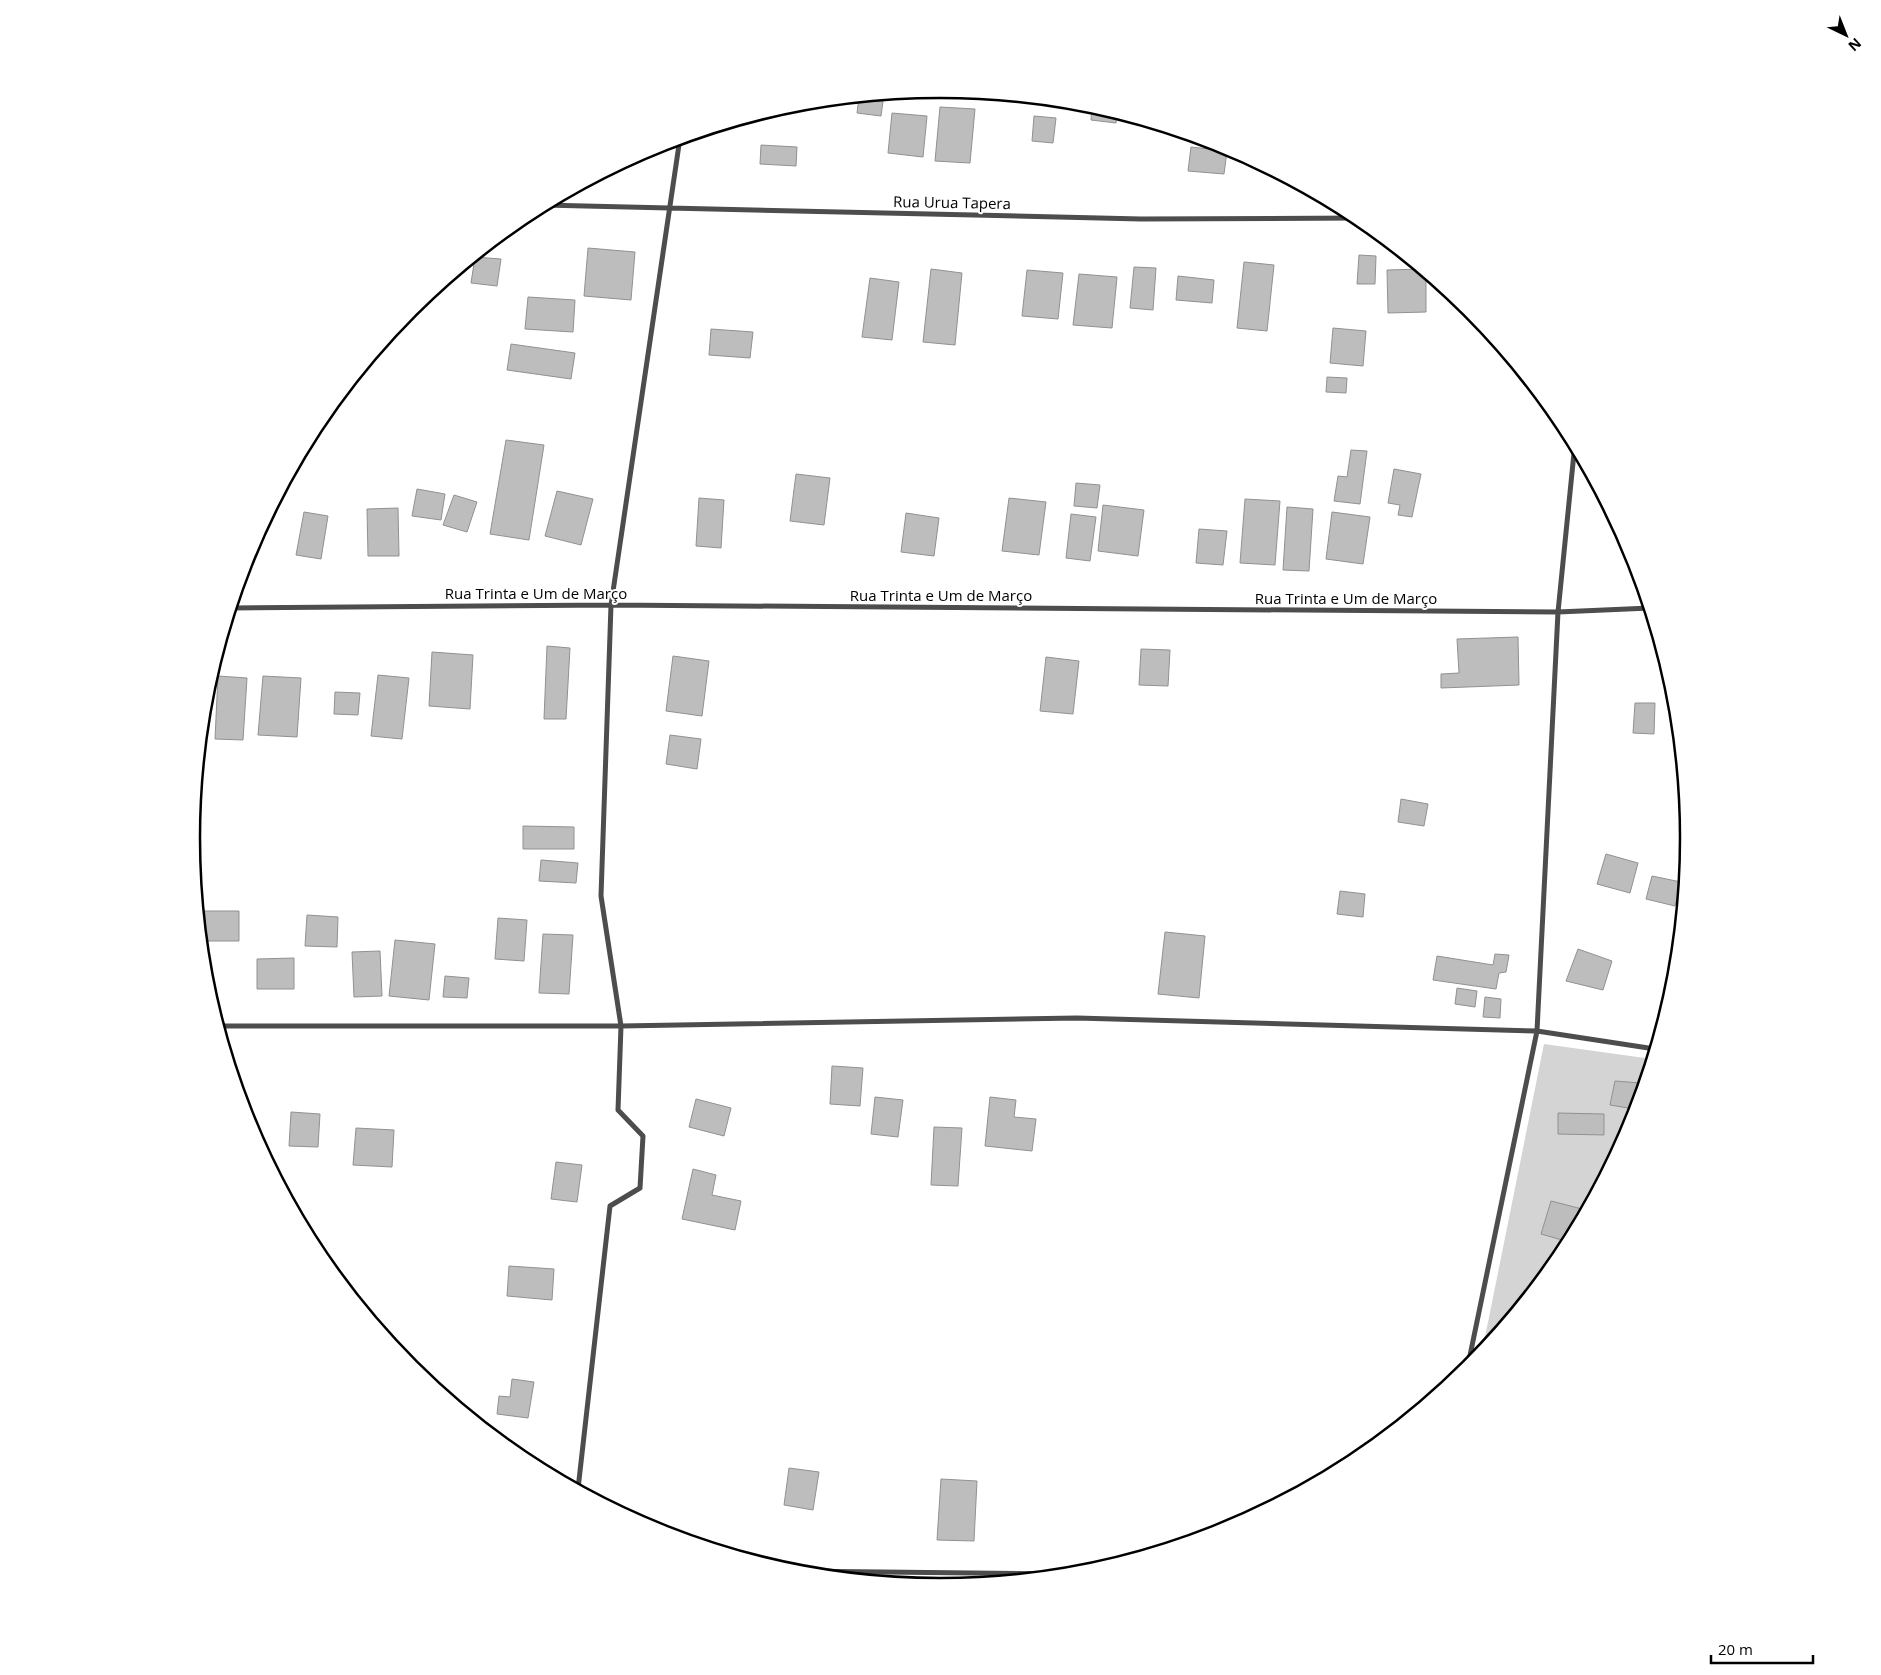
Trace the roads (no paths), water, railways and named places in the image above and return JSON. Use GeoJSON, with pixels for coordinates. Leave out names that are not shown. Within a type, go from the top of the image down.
{"type":"FeatureCollection","features":[{"type":"Feature","properties":{"kind":"street"},"geometry":{"type":"LineString","coordinates":[[579,1483],[610,1206],[640,1188],[643,1136],[618,1110],[621,1026],[601,896],[611,605],[668,207],[679,146]]}},
{"type":"Feature","properties":{"kind":"street","name":"Rua Urua Tapera"},"geometry":{"type":"LineString","coordinates":[[557,205],[1141,219],[1346,218]]}},
{"type":"Feature","properties":{"kind":"street"},"geometry":{"type":"LineString","coordinates":[[1470,1354],[1537,1031],[1558,612],[1574,456]]}},
{"type":"Feature","properties":{"kind":"street","name":"Rua Trinta e Um de Março"},"geometry":{"type":"LineString","coordinates":[[238,608],[611,605],[1558,612],[1644,608]]}},
{"type":"Feature","properties":{"kind":"street"},"geometry":{"type":"LineString","coordinates":[[225,1026],[621,1026],[1077,1018],[1537,1031],[1649,1048]]}},
{"type":"Feature","properties":{"kind":"street"},"geometry":{"type":"LineString","coordinates":[[858,1572],[1012,1574]]}}]}
